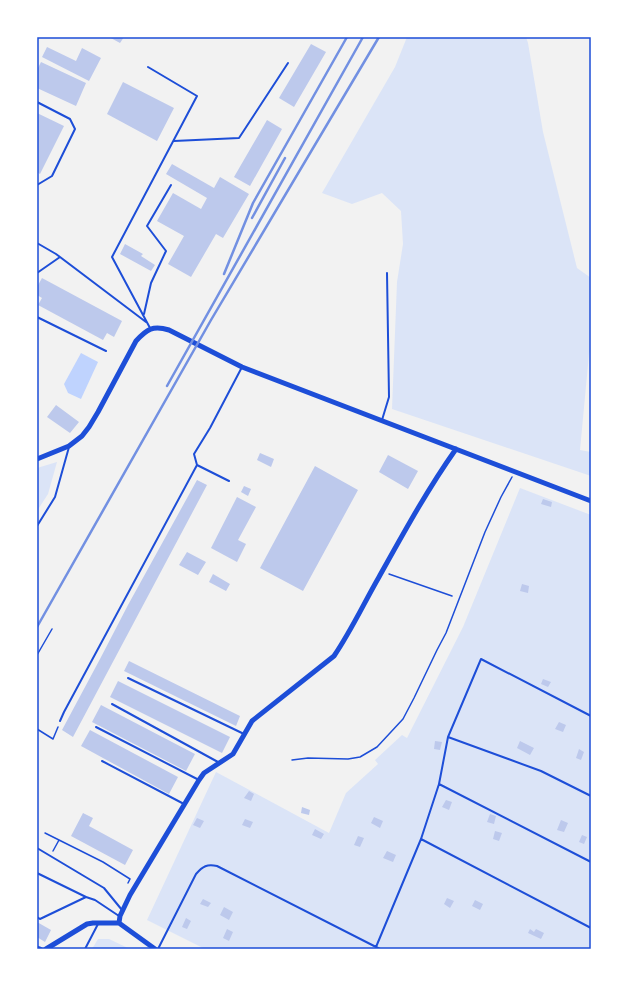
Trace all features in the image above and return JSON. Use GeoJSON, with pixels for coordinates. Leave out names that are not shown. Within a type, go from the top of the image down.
{"type":"FeatureCollection","features":[{"type":"Feature","properties":{"kind":"street"},"geometry":{"type":"LineString","coordinates":[[37,459],[69,446],[82,436],[89,428],[136,341],[144,333],[151,329],[160,327],[169,330],[242,367],[591,501]]}},
{"type":"Feature","properties":{"kind":"street"},"geometry":{"type":"LineString","coordinates":[[119,923],[122,910],[155,852],[204,773],[233,754],[252,721],[334,656],[440,473],[456,450]]}},
{"type":"Feature","properties":{"kind":"street"},"geometry":{"type":"LineString","coordinates":[[49,948],[87,924],[119,923],[155,949]]}},
{"type":"Feature","properties":{"kind":"lane"},"geometry":{"type":"LineString","coordinates":[[174,141],[240,138],[288,63]]}},
{"type":"Feature","properties":{"kind":"lane"},"geometry":{"type":"LineString","coordinates":[[148,67],[197,96],[112,257],[151,329]]}},
{"type":"Feature","properties":{"kind":"lane"},"geometry":{"type":"LineString","coordinates":[[37,102],[70,119],[75,129],[52,176],[37,185]]}},
{"type":"Feature","properties":{"kind":"lane"},"geometry":{"type":"LineString","coordinates":[[143,316],[151,283],[166,251],[147,226],[171,185]]}},
{"type":"Feature","properties":{"kind":"lane"},"geometry":{"type":"LineString","coordinates":[[37,243],[60,257],[147,322]]}},
{"type":"Feature","properties":{"kind":"lane"},"geometry":{"type":"LineString","coordinates":[[37,273],[60,257]]}},
{"type":"Feature","properties":{"kind":"lane"},"geometry":{"type":"LineString","coordinates":[[382,421],[389,397],[388,273]]}},
{"type":"Feature","properties":{"kind":"lane"},"geometry":{"type":"LineString","coordinates":[[37,316],[106,351]]}},
{"type":"Feature","properties":{"kind":"lane"},"geometry":{"type":"LineString","coordinates":[[60,721],[197,465],[194,454],[210,428],[242,367]]}},
{"type":"Feature","properties":{"kind":"lane"},"geometry":{"type":"LineString","coordinates":[[37,526],[55,497],[69,446]]}},
{"type":"Feature","properties":{"kind":"lane"},"geometry":{"type":"LineString","coordinates":[[197,465],[229,482]]}},
{"type":"Feature","properties":{"kind":"lane"},"geometry":{"type":"LineString","coordinates":[[376,947],[421,839],[439,784],[448,737],[481,659],[591,716]]}},
{"type":"Feature","properties":{"kind":"lane"},"geometry":{"type":"LineString","coordinates":[[128,678],[244,734]]}},
{"type":"Feature","properties":{"kind":"lane"},"geometry":{"type":"LineString","coordinates":[[112,704],[219,763]]}},
{"type":"Feature","properties":{"kind":"lane"},"geometry":{"type":"LineString","coordinates":[[96,727],[199,780]]}},
{"type":"Feature","properties":{"kind":"lane"},"geometry":{"type":"LineString","coordinates":[[448,737],[541,771],[591,796]]}},
{"type":"Feature","properties":{"kind":"lane"},"geometry":{"type":"LineString","coordinates":[[102,761],[185,804]]}},
{"type":"Feature","properties":{"kind":"lane"},"geometry":{"type":"LineString","coordinates":[[439,784],[591,862]]}},
{"type":"Feature","properties":{"kind":"lane"},"geometry":{"type":"LineString","coordinates":[[421,839],[591,928]]}},
{"type":"Feature","properties":{"kind":"lane"},"geometry":{"type":"LineString","coordinates":[[37,848],[104,888],[122,910]]}},
{"type":"Feature","properties":{"kind":"lane"},"geometry":{"type":"LineString","coordinates":[[158,949],[196,874],[203,866],[209,865],[217,866],[380,949]]}},
{"type":"Feature","properties":{"kind":"lane"},"geometry":{"type":"LineString","coordinates":[[37,873],[95,900],[120,916]]}},
{"type":"Feature","properties":{"kind":"lane"},"geometry":{"type":"LineString","coordinates":[[37,917],[40,919],[86,897]]}},
{"type":"Feature","properties":{"kind":"lane"},"geometry":{"type":"LineString","coordinates":[[85,949],[98,923]]}},
{"type":"Feature","properties":{"kind":"path"},"geometry":{"type":"LineString","coordinates":[[292,760],[308,758],[348,759],[360,757],[377,747],[403,719],[446,633],[485,532],[514,472]]}},
{"type":"Feature","properties":{"kind":"path"},"geometry":{"type":"LineString","coordinates":[[382,571],[452,596]]}},
{"type":"Feature","properties":{"kind":"path"},"geometry":{"type":"LineString","coordinates":[[37,655],[52,629]]}},
{"type":"Feature","properties":{"kind":"path"},"geometry":{"type":"LineString","coordinates":[[37,729],[53,739],[60,721]]}},
{"type":"Feature","properties":{"kind":"path"},"geometry":{"type":"LineString","coordinates":[[45,833],[103,862],[130,879],[127,885]]}},
{"type":"Feature","properties":{"kind":"path"},"geometry":{"type":"LineString","coordinates":[[50,855],[59,840]]}},
{"type":"Feature","properties":{"kind":"shaded area"},"geometry":{"type":"Polygon","coordinates":[[[407,37],[526,37],[543,132],[577,268],[591,278],[591,349],[589,354],[580,450],[591,452],[591,476],[392,409],[397,282],[403,244],[401,211],[382,193],[352,204],[322,193],[395,67],[407,37]]]}},
{"type":"Feature","properties":{"kind":"shaded area"},"geometry":{"type":"Polygon","coordinates":[[[57,462],[48,494],[37,511],[37,468],[57,462]]]}},
{"type":"Feature","properties":{"kind":"shaded area"},"geometry":{"type":"Polygon","coordinates":[[[520,488],[591,515],[591,949],[205,949],[147,920],[216,772],[329,833],[346,793],[378,764],[375,760],[402,735],[407,738],[463,627],[520,488]]]}},
{"type":"Feature","properties":{"kind":"shaded area"},"geometry":{"type":"Polygon","coordinates":[[[98,939],[109,939],[130,949],[92,949],[98,939]]]}},
{"type":"Feature","properties":{"kind":"water"},"geometry":{"type":"Polygon","coordinates":[[[81,353],[98,362],[81,399],[68,393],[64,384],[81,353]]]}},
{"type":"Feature","properties":{"kind":"building"},"geometry":{"type":"Polygon","coordinates":[[[109,37],[124,37],[120,43],[109,37]]]}},
{"type":"Feature","properties":{"kind":"building"},"geometry":{"type":"Polygon","coordinates":[[[311,44],[326,52],[294,107],[279,98],[311,44]]]}},
{"type":"Feature","properties":{"kind":"building"},"geometry":{"type":"Polygon","coordinates":[[[47,47],[76,61],[82,48],[101,58],[89,81],[42,57],[47,47]]]}},
{"type":"Feature","properties":{"kind":"building"},"geometry":{"type":"Polygon","coordinates":[[[41,62],[86,83],[76,106],[37,88],[37,70],[41,62]]]}},
{"type":"Feature","properties":{"kind":"building"},"geometry":{"type":"Polygon","coordinates":[[[123,82],[174,108],[157,141],[107,114],[123,82]]]}},
{"type":"Feature","properties":{"kind":"building"},"geometry":{"type":"Polygon","coordinates":[[[37,113],[64,126],[40,174],[37,172],[37,113]]]}},
{"type":"Feature","properties":{"kind":"building"},"geometry":{"type":"Polygon","coordinates":[[[267,120],[282,129],[250,186],[234,177],[267,120]]]}},
{"type":"Feature","properties":{"kind":"building"},"geometry":{"type":"Polygon","coordinates":[[[172,164],[214,188],[220,177],[249,194],[223,238],[216,234],[191,277],[168,264],[184,236],[157,221],[173,193],[201,209],[207,198],[166,174],[172,164]]]}},
{"type":"Feature","properties":{"kind":"building"},"geometry":{"type":"Polygon","coordinates":[[[125,244],[143,254],[141,256],[155,265],[151,271],[120,254],[125,244]]]}},
{"type":"Feature","properties":{"kind":"building"},"geometry":{"type":"Polygon","coordinates":[[[42,278],[122,321],[114,337],[107,333],[103,340],[38,305],[42,298],[37,295],[37,287],[42,278]]]}},
{"type":"Feature","properties":{"kind":"building"},"geometry":{"type":"Polygon","coordinates":[[[56,405],[79,422],[70,433],[47,417],[56,405]]]}},
{"type":"Feature","properties":{"kind":"building"},"geometry":{"type":"Polygon","coordinates":[[[260,453],[274,459],[271,467],[257,460],[260,453]]]}},
{"type":"Feature","properties":{"kind":"building"},"geometry":{"type":"Polygon","coordinates":[[[388,455],[418,471],[408,489],[379,472],[388,455]]]}},
{"type":"Feature","properties":{"kind":"building"},"geometry":{"type":"Polygon","coordinates":[[[315,466],[358,490],[303,591],[260,568],[315,466]]]}},
{"type":"Feature","properties":{"kind":"building"},"geometry":{"type":"Polygon","coordinates":[[[197,480],[207,485],[73,737],[62,730],[128,605],[197,480]]]}},
{"type":"Feature","properties":{"kind":"building"},"geometry":{"type":"Polygon","coordinates":[[[244,486],[251,489],[248,496],[241,492],[244,486]]]}},
{"type":"Feature","properties":{"kind":"building"},"geometry":{"type":"Polygon","coordinates":[[[237,497],[256,507],[238,540],[246,544],[237,562],[211,548],[237,497]]]}},
{"type":"Feature","properties":{"kind":"building"},"geometry":{"type":"Polygon","coordinates":[[[543,499],[552,502],[551,507],[541,504],[543,499]]]}},
{"type":"Feature","properties":{"kind":"building"},"geometry":{"type":"Polygon","coordinates":[[[187,552],[206,562],[198,575],[179,565],[187,552]]]}},
{"type":"Feature","properties":{"kind":"building"},"geometry":{"type":"Polygon","coordinates":[[[213,574],[230,584],[226,591],[209,582],[213,574]]]}},
{"type":"Feature","properties":{"kind":"building"},"geometry":{"type":"Polygon","coordinates":[[[522,584],[529,586],[528,593],[520,591],[522,584]]]}},
{"type":"Feature","properties":{"kind":"building"},"geometry":{"type":"Polygon","coordinates":[[[129,661],[240,716],[236,726],[124,671],[129,661]]]}},
{"type":"Feature","properties":{"kind":"building"},"geometry":{"type":"Polygon","coordinates":[[[543,679],[551,682],[548,687],[541,684],[543,679]]]}},
{"type":"Feature","properties":{"kind":"building"},"geometry":{"type":"Polygon","coordinates":[[[118,681],[230,737],[222,753],[110,697],[118,681]]]}},
{"type":"Feature","properties":{"kind":"building"},"geometry":{"type":"Polygon","coordinates":[[[101,705],[195,754],[186,771],[92,722],[101,705]]]}},
{"type":"Feature","properties":{"kind":"building"},"geometry":{"type":"Polygon","coordinates":[[[559,722],[566,725],[563,732],[555,729],[559,722]]]}},
{"type":"Feature","properties":{"kind":"building"},"geometry":{"type":"Polygon","coordinates":[[[90,730],[178,777],[169,794],[81,746],[90,730]]]}},
{"type":"Feature","properties":{"kind":"building"},"geometry":{"type":"Polygon","coordinates":[[[435,741],[442,742],[440,750],[434,749],[435,741]]]}},
{"type":"Feature","properties":{"kind":"building"},"geometry":{"type":"Polygon","coordinates":[[[520,741],[534,748],[530,755],[517,748],[520,741]]]}},
{"type":"Feature","properties":{"kind":"building"},"geometry":{"type":"Polygon","coordinates":[[[579,749],[584,752],[581,760],[576,758],[579,749]]]}},
{"type":"Feature","properties":{"kind":"building"},"geometry":{"type":"Polygon","coordinates":[[[249,791],[254,794],[251,801],[244,798],[249,791]]]}},
{"type":"Feature","properties":{"kind":"building"},"geometry":{"type":"Polygon","coordinates":[[[446,800],[452,802],[449,810],[442,807],[446,800]]]}},
{"type":"Feature","properties":{"kind":"building"},"geometry":{"type":"Polygon","coordinates":[[[302,807],[310,810],[309,815],[301,813],[302,807]]]}},
{"type":"Feature","properties":{"kind":"building"},"geometry":{"type":"Polygon","coordinates":[[[83,813],[93,818],[89,826],[133,850],[125,865],[71,836],[83,813]]]}},
{"type":"Feature","properties":{"kind":"building"},"geometry":{"type":"Polygon","coordinates":[[[490,814],[496,816],[494,824],[487,822],[490,814]]]}},
{"type":"Feature","properties":{"kind":"building"},"geometry":{"type":"Polygon","coordinates":[[[374,817],[383,821],[380,828],[371,823],[374,817]]]}},
{"type":"Feature","properties":{"kind":"building"},"geometry":{"type":"Polygon","coordinates":[[[197,818],[204,821],[200,828],[193,825],[197,818]]]}},
{"type":"Feature","properties":{"kind":"building"},"geometry":{"type":"Polygon","coordinates":[[[245,819],[253,822],[250,828],[242,825],[245,819]]]}},
{"type":"Feature","properties":{"kind":"building"},"geometry":{"type":"Polygon","coordinates":[[[561,820],[568,823],[564,832],[557,830],[561,820]]]}},
{"type":"Feature","properties":{"kind":"building"},"geometry":{"type":"Polygon","coordinates":[[[315,829],[324,834],[321,839],[312,835],[315,829]]]}},
{"type":"Feature","properties":{"kind":"building"},"geometry":{"type":"Polygon","coordinates":[[[495,831],[502,833],[499,841],[493,839],[495,831]]]}},
{"type":"Feature","properties":{"kind":"building"},"geometry":{"type":"Polygon","coordinates":[[[582,835],[587,837],[584,844],[579,842],[582,835]]]}},
{"type":"Feature","properties":{"kind":"building"},"geometry":{"type":"Polygon","coordinates":[[[358,836],[364,838],[360,847],[354,845],[358,836]]]}},
{"type":"Feature","properties":{"kind":"building"},"geometry":{"type":"Polygon","coordinates":[[[387,851],[396,855],[393,862],[383,858],[387,851]]]}},
{"type":"Feature","properties":{"kind":"building"},"geometry":{"type":"Polygon","coordinates":[[[447,898],[454,901],[450,908],[444,904],[447,898]]]}},
{"type":"Feature","properties":{"kind":"building"},"geometry":{"type":"Polygon","coordinates":[[[203,899],[211,903],[208,907],[200,904],[203,899]]]}},
{"type":"Feature","properties":{"kind":"building"},"geometry":{"type":"Polygon","coordinates":[[[475,900],[483,904],[480,910],[472,906],[475,900]]]}},
{"type":"Feature","properties":{"kind":"building"},"geometry":{"type":"Polygon","coordinates":[[[224,907],[233,912],[229,920],[220,915],[224,907]]]}},
{"type":"Feature","properties":{"kind":"building"},"geometry":{"type":"Polygon","coordinates":[[[186,918],[191,921],[187,929],[182,927],[186,918]]]}},
{"type":"Feature","properties":{"kind":"building"},"geometry":{"type":"Polygon","coordinates":[[[37,922],[51,930],[45,942],[37,937],[37,922]]]}},
{"type":"Feature","properties":{"kind":"building"},"geometry":{"type":"Polygon","coordinates":[[[227,929],[233,932],[229,941],[223,938],[227,929]]]}},
{"type":"Feature","properties":{"kind":"building"},"geometry":{"type":"Polygon","coordinates":[[[530,929],[534,932],[536,929],[544,933],[541,939],[528,933],[530,929]]]}},
{"type":"Feature","properties":{"kind":"railway"},"geometry":{"type":"LineString","coordinates":[[224,274],[253,203],[347,37]]}},
{"type":"Feature","properties":{"kind":"railway"},"geometry":{"type":"LineString","coordinates":[[167,386],[363,37]]}},
{"type":"Feature","properties":{"kind":"railway"},"geometry":{"type":"LineString","coordinates":[[37,627],[211,320],[379,37]]}},
{"type":"Feature","properties":{"kind":"railway"},"geometry":{"type":"LineString","coordinates":[[252,218],[285,158]]}}]}
